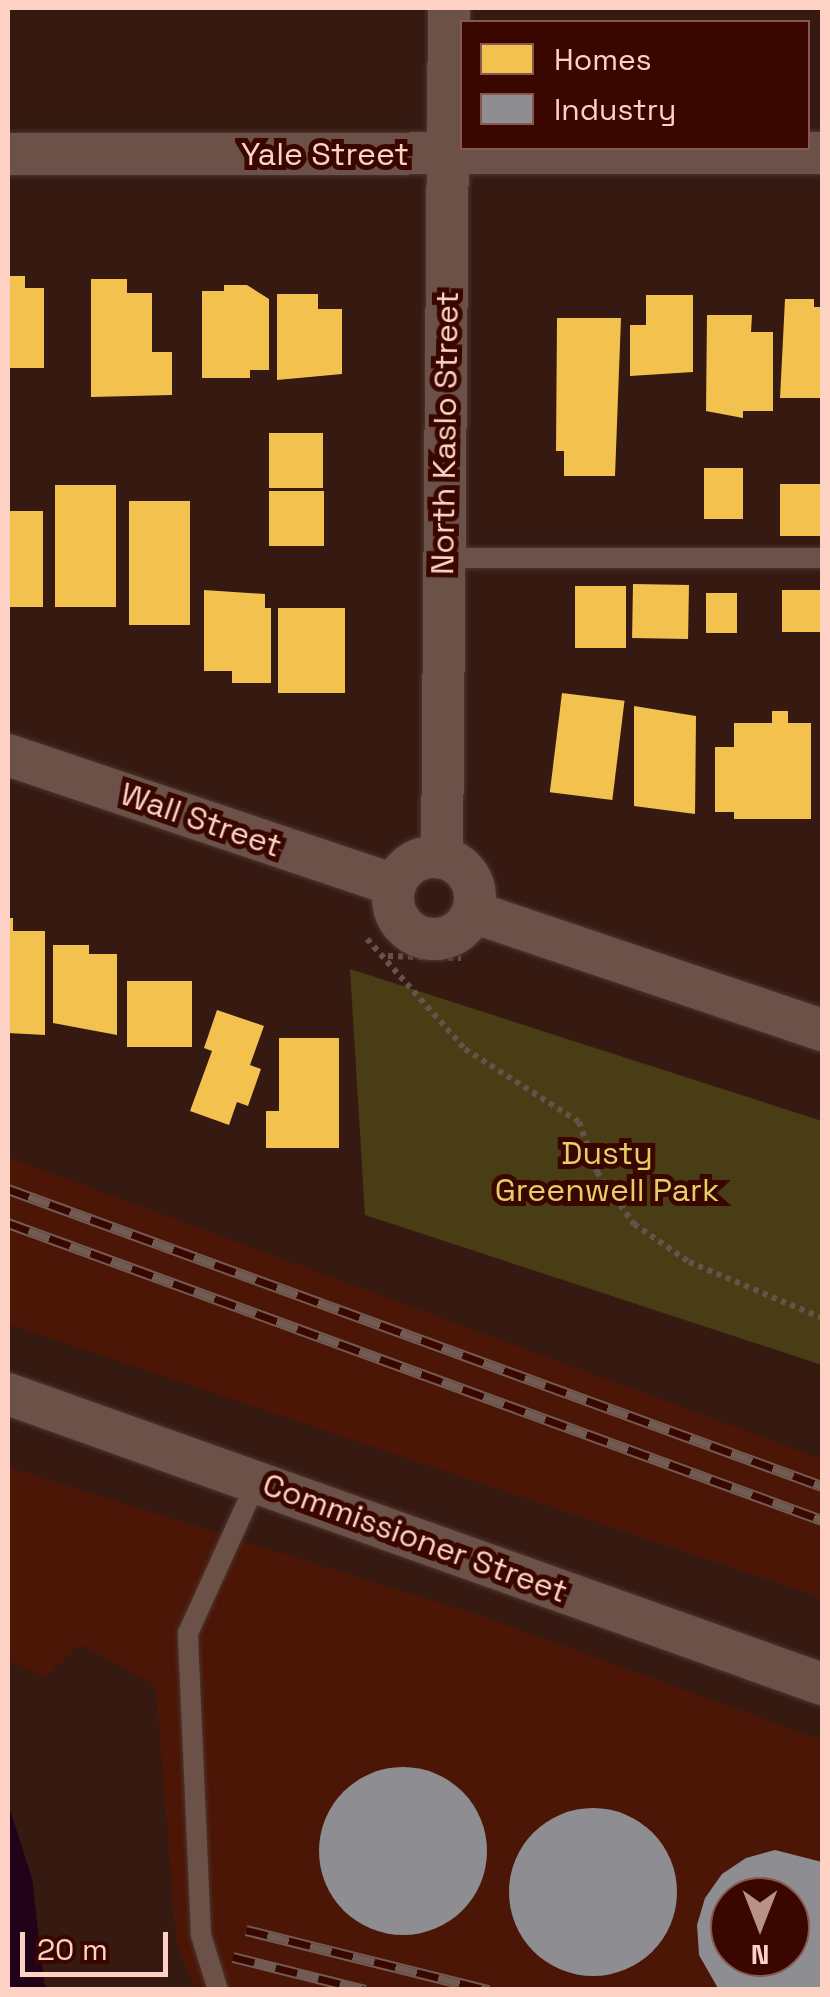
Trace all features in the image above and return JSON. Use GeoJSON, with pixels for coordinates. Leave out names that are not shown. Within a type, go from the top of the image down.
{"type":"FeatureCollection","features":[{"type":"Feature","properties":{"kind":"street","name":"North Kaslo Street"},"geometry":{"type":"LineString","coordinates":[[442,858],[449,8]]}},
{"type":"Feature","properties":{"kind":"street","name":"Yale Street"},"geometry":{"type":"LineString","coordinates":[[8,154],[822,154]]}},
{"type":"Feature","properties":{"kind":"street","name":"Wall Street"},"geometry":{"type":"LineString","coordinates":[[8,755],[395,885]]}},
{"type":"Feature","properties":{"kind":"street"},"geometry":{"type":"LineString","coordinates":[[442,858],[468,874],[473,912],[446,938],[420,937],[400,922],[395,885],[410,864],[442,858]]}},
{"type":"Feature","properties":{"kind":"street"},"geometry":{"type":"LineString","coordinates":[[473,912],[822,1030]]}},
{"type":"Feature","properties":{"kind":"street","name":"Commissioner Street"},"geometry":{"type":"LineString","coordinates":[[8,1394],[822,1684]]}},
{"type":"Feature","properties":{"kind":"lane"},"geometry":{"type":"LineString","coordinates":[[443,558],[822,558]]}},
{"type":"Feature","properties":{"kind":"lane"},"geometry":{"type":"LineString","coordinates":[[218,1990],[201,1935],[188,1632],[257,1481]]}},
{"type":"Feature","properties":{"kind":"path"},"geometry":{"type":"LineString","coordinates":[[367,939],[387,956],[465,1049],[580,1122],[597,1172],[634,1224],[689,1262],[822,1318]]}},
{"type":"Feature","properties":{"kind":"path"},"geometry":{"type":"LineString","coordinates":[[387,956],[462,958]]}},
{"type":"Feature","properties":{"kind":"shaded area"},"geometry":{"type":"Polygon","coordinates":[[[8,1157],[822,1459],[822,1598],[8,1324],[8,1157]]]}},
{"type":"Feature","properties":{"kind":"shaded area"},"geometry":{"type":"Polygon","coordinates":[[[8,1467],[485,1617],[822,1740],[822,1989],[196,1989],[176,1942],[156,1686],[80,1644],[44,1678],[8,1660],[8,1467]]]}},
{"type":"Feature","properties":{"kind":"shaded area"},"geometry":{"type":"Polygon","coordinates":[[[8,1731],[117,1989],[8,1990],[8,1731]]]}},
{"type":"Feature","properties":{"kind":"green space","name":"Dusty Greenwell Park"},"geometry":{"type":"Polygon","coordinates":[[[350,969],[822,1121],[822,1365],[365,1215],[350,969]]]}},
{"type":"Feature","properties":{"kind":"pier"},"geometry":{"type":"Polygon","coordinates":[[[8,1726],[28,1738],[59,1776],[122,1990],[48,1989],[44,1983],[32,1878],[8,1804],[8,1726]]]}},
{"type":"Feature","properties":{"kind":"building: Homes"},"geometry":{"type":"Polygon","coordinates":[[[8,276],[25,276],[25,288],[44,288],[44,368],[8,368],[8,276]]]}},
{"type":"Feature","properties":{"kind":"building: Homes"},"geometry":{"type":"Polygon","coordinates":[[[91,279],[127,279],[127,293],[152,293],[152,352],[172,352],[172,395],[91,397],[91,279]]]}},
{"type":"Feature","properties":{"kind":"building: Homes"},"geometry":{"type":"Polygon","coordinates":[[[224,285],[247,285],[269,299],[269,370],[250,370],[250,378],[202,378],[202,291],[224,291],[224,285]]]}},
{"type":"Feature","properties":{"kind":"building: Homes"},"geometry":{"type":"Polygon","coordinates":[[[277,294],[318,294],[318,309],[342,309],[342,374],[277,380],[277,294]]]}},
{"type":"Feature","properties":{"kind":"building: Homes"},"geometry":{"type":"Polygon","coordinates":[[[646,295],[693,295],[693,372],[630,376],[630,325],[646,325],[646,295]]]}},
{"type":"Feature","properties":{"kind":"building: Homes"},"geometry":{"type":"Polygon","coordinates":[[[785,299],[814,299],[814,307],[822,307],[822,398],[780,398],[785,299]]]}},
{"type":"Feature","properties":{"kind":"building: Homes"},"geometry":{"type":"Polygon","coordinates":[[[707,315],[752,315],[751,332],[773,332],[773,411],[743,411],[743,418],[706,411],[707,315]]]}},
{"type":"Feature","properties":{"kind":"building: Homes"},"geometry":{"type":"Polygon","coordinates":[[[557,318],[621,318],[615,476],[564,476],[564,451],[556,451],[557,318]]]}},
{"type":"Feature","properties":{"kind":"building: Homes"},"geometry":{"type":"Polygon","coordinates":[[[269,433],[323,433],[323,488],[269,488],[269,433]]]}},
{"type":"Feature","properties":{"kind":"building: Homes"},"geometry":{"type":"Polygon","coordinates":[[[704,468],[743,468],[743,519],[704,519],[704,468]]]}},
{"type":"Feature","properties":{"kind":"building: Homes"},"geometry":{"type":"Polygon","coordinates":[[[780,484],[822,484],[822,536],[780,536],[780,484]]]}},
{"type":"Feature","properties":{"kind":"building: Homes"},"geometry":{"type":"Polygon","coordinates":[[[55,485],[116,485],[116,607],[55,607],[55,485]]]}},
{"type":"Feature","properties":{"kind":"building: Homes"},"geometry":{"type":"Polygon","coordinates":[[[269,491],[324,491],[324,546],[269,546],[269,491]]]}},
{"type":"Feature","properties":{"kind":"building: Homes"},"geometry":{"type":"Polygon","coordinates":[[[129,501],[190,501],[190,625],[129,625],[129,501]]]}},
{"type":"Feature","properties":{"kind":"building: Homes"},"geometry":{"type":"Polygon","coordinates":[[[8,511],[43,511],[43,607],[8,607],[8,511]]]}},
{"type":"Feature","properties":{"kind":"building: Homes"},"geometry":{"type":"Polygon","coordinates":[[[633,584],[689,585],[688,639],[632,638],[633,584]]]}},
{"type":"Feature","properties":{"kind":"building: Homes"},"geometry":{"type":"Polygon","coordinates":[[[575,586],[626,586],[626,648],[575,648],[575,586]]]}},
{"type":"Feature","properties":{"kind":"building: Homes"},"geometry":{"type":"Polygon","coordinates":[[[204,590],[265,594],[265,608],[271,608],[271,683],[232,683],[232,671],[204,671],[204,590]]]}},
{"type":"Feature","properties":{"kind":"building: Homes"},"geometry":{"type":"Polygon","coordinates":[[[782,590],[822,590],[822,632],[782,632],[782,590]]]}},
{"type":"Feature","properties":{"kind":"building: Homes"},"geometry":{"type":"Polygon","coordinates":[[[706,593],[737,593],[737,633],[706,633],[706,593]]]}},
{"type":"Feature","properties":{"kind":"building: Homes"},"geometry":{"type":"Polygon","coordinates":[[[278,608],[345,608],[345,693],[278,693],[278,608]]]}},
{"type":"Feature","properties":{"kind":"building: Homes"},"geometry":{"type":"Polygon","coordinates":[[[562,693],[625,701],[612,800],[550,792],[562,693]]]}},
{"type":"Feature","properties":{"kind":"building: Homes"},"geometry":{"type":"Polygon","coordinates":[[[634,706],[696,716],[695,814],[634,806],[634,706]]]}},
{"type":"Feature","properties":{"kind":"building: Homes"},"geometry":{"type":"Polygon","coordinates":[[[772,711],[788,711],[788,723],[811,723],[811,819],[734,819],[734,812],[715,812],[715,747],[734,747],[734,723],[772,723],[772,711]]]}},
{"type":"Feature","properties":{"kind":"building: Homes"},"geometry":{"type":"Polygon","coordinates":[[[8,918],[13,918],[13,931],[45,931],[45,1035],[8,1033],[8,918]]]}},
{"type":"Feature","properties":{"kind":"building: Homes"},"geometry":{"type":"Polygon","coordinates":[[[53,945],[89,945],[89,954],[117,954],[117,1035],[53,1023],[53,945]]]}},
{"type":"Feature","properties":{"kind":"building: Homes"},"geometry":{"type":"Polygon","coordinates":[[[127,981],[192,981],[192,1047],[127,1047],[127,981]]]}},
{"type":"Feature","properties":{"kind":"building: Homes"},"geometry":{"type":"Polygon","coordinates":[[[217,1010],[264,1026],[250,1065],[261,1069],[248,1106],[237,1102],[229,1125],[190,1111],[212,1051],[204,1048],[217,1010]]]}},
{"type":"Feature","properties":{"kind":"building: Homes"},"geometry":{"type":"Polygon","coordinates":[[[279,1038],[339,1038],[339,1148],[266,1148],[266,1111],[279,1111],[279,1038]]]}},
{"type":"Feature","properties":{"kind":"building: Industry"},"geometry":{"type":"Polygon","coordinates":[[[403,1767],[435,1774],[462,1792],[480,1819],[487,1851],[480,1883],[462,1910],[435,1928],[403,1935],[371,1928],[344,1910],[326,1883],[319,1851],[326,1819],[344,1792],[371,1774],[403,1767]]]}},
{"type":"Feature","properties":{"kind":"building: Industry"},"geometry":{"type":"Polygon","coordinates":[[[593,1808],[625,1815],[652,1833],[670,1860],[677,1892],[670,1924],[652,1951],[625,1969],[593,1976],[561,1969],[534,1951],[516,1924],[509,1892],[516,1860],[534,1833],[561,1815],[593,1808]]]}},
{"type":"Feature","properties":{"kind":"building: Industry"},"geometry":{"type":"Polygon","coordinates":[[[775,1850],[822,1862],[822,1990],[719,1990],[712,1977],[810,1977],[810,1877],[720,1877],[746,1858],[775,1850]]]}},
{"type":"Feature","properties":{"kind":"building: Industry"},"geometry":{"type":"Polygon","coordinates":[[[710,1891],[710,1974],[699,1955],[697,1925],[710,1891]]]}},
{"type":"Feature","properties":{"kind":"railway"},"geometry":{"type":"LineString","coordinates":[[8,1189],[822,1486]]}},
{"type":"Feature","properties":{"kind":"railway"},"geometry":{"type":"LineString","coordinates":[[8,1223],[822,1520]]}},
{"type":"Feature","properties":{"kind":"railway"},"geometry":{"type":"LineString","coordinates":[[246,1930],[489,1990]]}},
{"type":"Feature","properties":{"kind":"railway"},"geometry":{"type":"LineString","coordinates":[[233,1957],[365,1990]]}}]}
